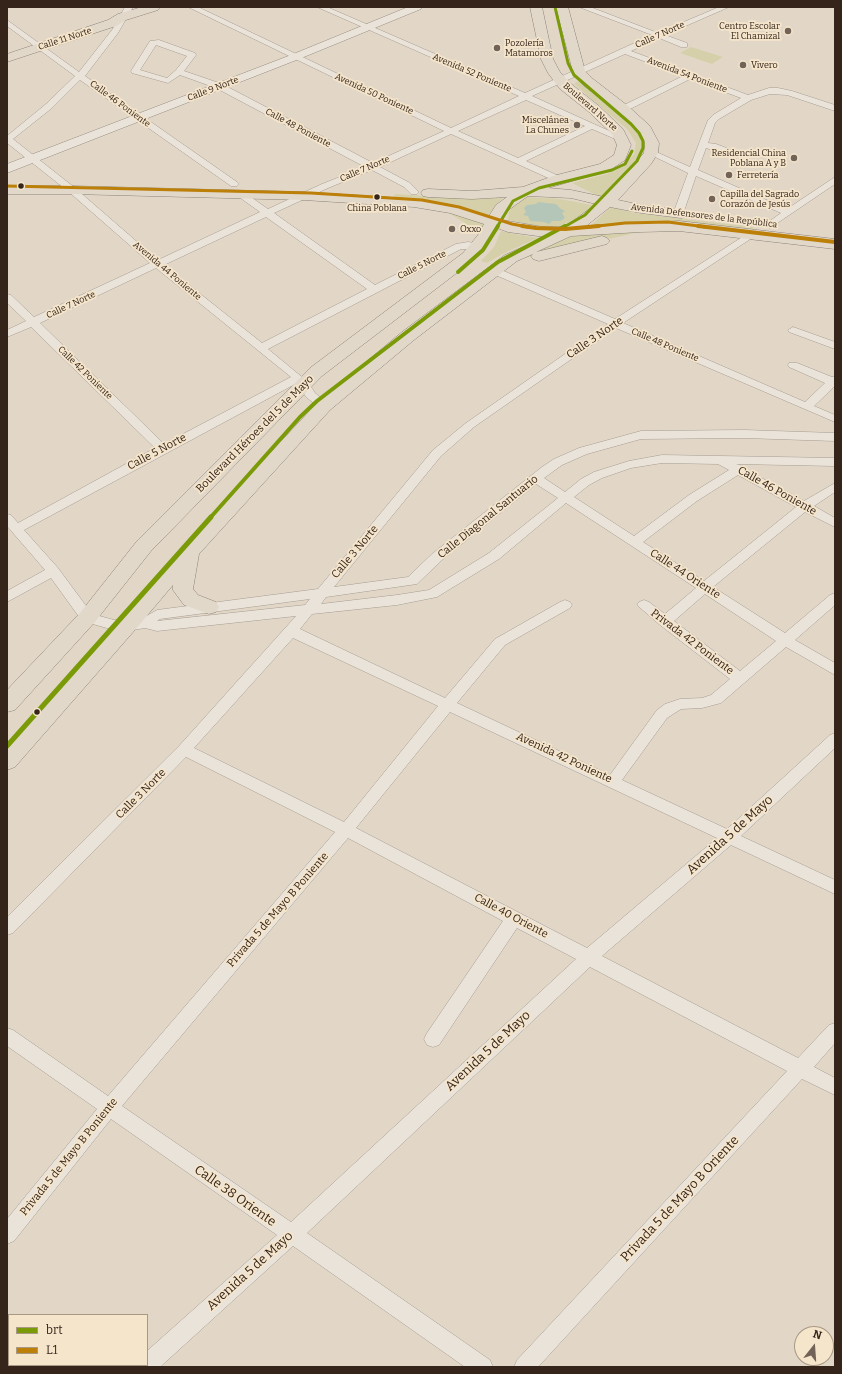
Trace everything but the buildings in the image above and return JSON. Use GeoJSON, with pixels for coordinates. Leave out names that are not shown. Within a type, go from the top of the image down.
{"type":"FeatureCollection","features":[{"type":"Feature","properties":{"kind":"main road","name":"Calle 11 Norte"},"geometry":{"type":"LineString","coordinates":[[7,53],[112,23],[125,12],[154,7]]}},
{"type":"Feature","properties":{"kind":"main road","name":"Calle 9 Norte"},"geometry":{"type":"LineString","coordinates":[[7,169],[295,57],[417,7]]}},
{"type":"Feature","properties":{"kind":"main road","name":"Boulevard Norte"},"geometry":{"type":"LineString","coordinates":[[525,191],[558,179],[604,167],[620,157],[623,151],[623,140],[618,132],[554,73],[547,59],[536,7]]}},
{"type":"Feature","properties":{"kind":"main road","name":"Boulevard Norte"},"geometry":{"type":"LineString","coordinates":[[562,7],[579,72],[588,82],[638,121],[649,136],[652,143],[651,153]]}},
{"type":"Feature","properties":{"kind":"main road","name":"Calle 11 Norte"},"geometry":{"type":"LineString","coordinates":[[7,58],[39,45]]}},
{"type":"Feature","properties":{"kind":"main road"},"geometry":{"type":"LineString","coordinates":[[7,761],[136,624],[190,551],[324,406],[408,336],[470,288],[518,254],[566,232],[587,218],[607,202],[646,161],[651,153]]}},
{"type":"Feature","properties":{"kind":"main road"},"geometry":{"type":"LineString","coordinates":[[7,179],[56,179],[238,190]]}},
{"type":"Feature","properties":{"kind":"main road"},"geometry":{"type":"LineString","coordinates":[[472,195],[558,179],[607,202]]}},
{"type":"Feature","properties":{"kind":"main road"},"geometry":{"type":"LineString","coordinates":[[626,182],[624,191],[625,196],[633,205],[641,209]]}},
{"type":"Feature","properties":{"kind":"main road"},"geometry":{"type":"LineString","coordinates":[[7,190],[238,190],[325,186],[472,195],[525,191]]}},
{"type":"Feature","properties":{"kind":"main road","name":"Avenida Defensores de la República"},"geometry":{"type":"LineString","coordinates":[[238,190],[426,204],[452,209],[493,222],[526,230],[566,232],[640,227],[678,220],[770,225],[835,233]]}},
{"type":"Feature","properties":{"kind":"main road","name":"Avenida Defensores de la República"},"geometry":{"type":"LineString","coordinates":[[525,191],[560,192],[641,209],[678,220],[753,234],[835,244]]}},
{"type":"Feature","properties":{"kind":"main road","name":"Boulevard Héroes del 5 de Mayo"},"geometry":{"type":"LineString","coordinates":[[7,704],[87,618],[144,546],[301,381],[316,372],[468,256],[479,245],[501,208],[525,191]]}},
{"type":"Feature","properties":{"kind":"main road"},"geometry":{"type":"LineString","coordinates":[[426,204],[462,223],[470,230],[479,245]]}},
{"type":"Feature","properties":{"kind":"main road"},"geometry":{"type":"LineString","coordinates":[[497,269],[678,220]]}},
{"type":"Feature","properties":{"kind":"main road"},"geometry":{"type":"LineString","coordinates":[[190,551],[183,582],[183,590],[191,600],[209,607]]}},
{"type":"Feature","properties":{"kind":"street","name":"Avenida 50 Poniente"},"geometry":{"type":"LineString","coordinates":[[192,7],[451,131],[558,179]]}},
{"type":"Feature","properties":{"kind":"street","name":"Avenida 52 Poniente"},"geometry":{"type":"LineString","coordinates":[[321,7],[528,96],[623,140]]}},
{"type":"Feature","properties":{"kind":"street"},"geometry":{"type":"LineString","coordinates":[[583,7],[684,45]]}},
{"type":"Feature","properties":{"kind":"street","name":"Calle 7 Norte"},"geometry":{"type":"LineString","coordinates":[[7,334],[325,186],[372,167],[658,35],[725,7]]}},
{"type":"Feature","properties":{"kind":"street"},"geometry":{"type":"LineString","coordinates":[[7,140],[49,106],[80,76],[115,31],[125,12]]}},
{"type":"Feature","properties":{"kind":"street","name":"Calle 46 Poniente"},"geometry":{"type":"LineString","coordinates":[[7,22],[374,289]]}},
{"type":"Feature","properties":{"kind":"street"},"geometry":{"type":"LineString","coordinates":[[156,42],[192,55],[179,72],[168,81],[135,71],[156,42]]}},
{"type":"Feature","properties":{"kind":"street","name":"Avenida 54 Poniente"},"geometry":{"type":"LineString","coordinates":[[625,51],[748,98]]}},
{"type":"Feature","properties":{"kind":"street","name":"Calle 48 Poniente"},"geometry":{"type":"LineString","coordinates":[[179,72],[219,86],[407,185],[414,192]]}},
{"type":"Feature","properties":{"kind":"street"},"geometry":{"type":"LineString","coordinates":[[624,109],[689,76]]}},
{"type":"Feature","properties":{"kind":"street"},"geometry":{"type":"LineString","coordinates":[[678,220],[693,171],[711,122],[716,117],[748,98],[769,91],[789,93],[835,108]]}},
{"type":"Feature","properties":{"kind":"street"},"geometry":{"type":"LineString","coordinates":[[519,161],[591,126]]}},
{"type":"Feature","properties":{"kind":"street","name":"Avenida 44 Poniente"},"geometry":{"type":"LineString","coordinates":[[7,140],[72,190],[157,264],[301,381],[310,395],[324,406]]}},
{"type":"Feature","properties":{"kind":"street"},"geometry":{"type":"LineString","coordinates":[[703,145],[713,146],[734,154]]}},
{"type":"Feature","properties":{"kind":"street"},"geometry":{"type":"LineString","coordinates":[[651,153],[787,212]]}},
{"type":"Feature","properties":{"kind":"street"},"geometry":{"type":"LineString","coordinates":[[770,225],[835,180]]}},
{"type":"Feature","properties":{"kind":"street","name":"Calle 3 Norte"},"geometry":{"type":"LineString","coordinates":[[7,928],[184,750],[291,631],[437,453],[470,425],[616,323],[753,234]]}},
{"type":"Feature","properties":{"kind":"street","name":"Calle 5 Norte"},"geometry":{"type":"LineString","coordinates":[[261,348],[460,246],[468,244],[479,245]]}},
{"type":"Feature","properties":{"kind":"street","name":"Calle 48 Poniente"},"geometry":{"type":"LineString","coordinates":[[497,269],[835,419]]}},
{"type":"Feature","properties":{"kind":"street","name":"Calle 42 Poniente"},"geometry":{"type":"LineString","coordinates":[[7,297],[163,449]]}},
{"type":"Feature","properties":{"kind":"street"},"geometry":{"type":"LineString","coordinates":[[793,330],[835,346]]}},
{"type":"Feature","properties":{"kind":"street"},"geometry":{"type":"LineString","coordinates":[[793,365],[834,381],[807,406]]}},
{"type":"Feature","properties":{"kind":"street","name":"Calle 5 Norte"},"geometry":{"type":"LineString","coordinates":[[16,529],[163,449],[301,381]]}},
{"type":"Feature","properties":{"kind":"street","name":"Calle Diagonal Santuario"},"geometry":{"type":"LineString","coordinates":[[136,624],[157,615],[412,581],[437,557],[558,462],[583,451],[619,440],[641,435],[744,434],[835,437]]}},
{"type":"Feature","properties":{"kind":"street"},"geometry":{"type":"LineString","coordinates":[[7,518],[53,571],[87,618],[114,625],[136,624],[157,626],[398,600],[432,594],[494,556],[578,487],[592,478],[629,465],[662,459],[835,462]]}},
{"type":"Feature","properties":{"kind":"street","name":"Calle 46 Poniente"},"geometry":{"type":"LineString","coordinates":[[718,459],[739,469],[835,523]]}},
{"type":"Feature","properties":{"kind":"street"},"geometry":{"type":"LineString","coordinates":[[634,542],[693,498],[739,469]]}},
{"type":"Feature","properties":{"kind":"street","name":"Calle 44 Oriente"},"geometry":{"type":"LineString","coordinates":[[536,478],[785,640],[835,670]]}},
{"type":"Feature","properties":{"kind":"street"},"geometry":{"type":"LineString","coordinates":[[665,622],[704,587],[805,506],[835,487]]}},
{"type":"Feature","properties":{"kind":"street"},"geometry":{"type":"LineString","coordinates":[[7,597],[53,571]]}},
{"type":"Feature","properties":{"kind":"street"},"geometry":{"type":"LineString","coordinates":[[613,782],[662,714],[670,708],[680,704],[702,703],[716,699],[835,598]]}},
{"type":"Feature","properties":{"kind":"street","name":"Privada 5 de Mayo B Poniente"},"geometry":{"type":"LineString","coordinates":[[7,1234],[109,1108],[346,830],[448,703],[500,642],[565,605]]}},
{"type":"Feature","properties":{"kind":"street","name":"Privada 42 Poniente"},"geometry":{"type":"LineString","coordinates":[[644,605],[740,679]]}},
{"type":"Feature","properties":{"kind":"street","name":"Avenida 42 Poniente"},"geometry":{"type":"LineString","coordinates":[[291,631],[448,703],[728,838],[835,887]]}},
{"type":"Feature","properties":{"kind":"street","name":"Avenida 5 de Mayo"},"geometry":{"type":"LineString","coordinates":[[148,1364],[291,1235],[589,957],[728,838],[835,739]]}},
{"type":"Feature","properties":{"kind":"street","name":"Calle 40 Oriente"},"geometry":{"type":"LineString","coordinates":[[184,750],[346,830],[835,1087]]}},
{"type":"Feature","properties":{"kind":"street"},"geometry":{"type":"LineString","coordinates":[[433,1039],[514,918]]}},
{"type":"Feature","properties":{"kind":"street","name":"Privada 5 de Mayo B Oriente"},"geometry":{"type":"LineString","coordinates":[[524,1367],[835,1031]]}},
{"type":"Feature","properties":{"kind":"street","name":"Calle 38 Oriente"},"geometry":{"type":"LineString","coordinates":[[7,1036],[291,1235],[483,1367]]}},
{"type":"Feature","properties":{"kind":"shaded area"},"geometry":{"type":"Polygon","coordinates":[[[691,47],[723,57],[712,64],[680,53],[691,47]]]}},
{"type":"Feature","properties":{"kind":"shaded area"},"geometry":{"type":"Polygon","coordinates":[[[578,81],[641,132],[645,139],[644,148],[636,161],[613,186],[600,197],[572,183],[607,174],[623,167],[634,154],[636,143],[627,129],[574,84],[578,81]]]}},
{"type":"Feature","properties":{"kind":"shaded area"},"geometry":{"type":"Polygon","coordinates":[[[395,194],[471,199],[503,198],[488,216],[435,201],[394,197],[395,194]]]}},
{"type":"Feature","properties":{"kind":"shaded area"},"geometry":{"type":"Polygon","coordinates":[[[527,197],[560,199],[592,205],[583,215],[560,226],[544,227],[508,220],[509,212],[512,207],[521,199],[527,197]]]}},
{"type":"Feature","properties":{"kind":"shaded area"},"geometry":{"type":"Polygon","coordinates":[[[538,202],[556,204],[565,211],[562,213],[565,218],[560,221],[552,221],[549,224],[530,221],[528,216],[523,215],[526,212],[524,208],[527,205],[536,204],[538,202]]]}},
{"type":"Feature","properties":{"kind":"shaded area"},"geometry":{"type":"Polygon","coordinates":[[[611,207],[634,213],[753,227],[753,230],[675,222],[639,221],[590,226],[611,207]]]}},
{"type":"Feature","properties":{"kind":"shaded area"},"geometry":{"type":"Polygon","coordinates":[[[444,210],[488,224],[483,234],[444,210]]]}},
{"type":"Feature","properties":{"kind":"shaded area"},"geometry":{"type":"Polygon","coordinates":[[[501,231],[538,238],[504,253],[487,263],[481,261],[494,247],[501,231]]]}},
{"type":"Feature","properties":{"kind":"shaded area"},"geometry":{"type":"Polygon","coordinates":[[[644,231],[520,259],[569,236],[644,231]]]}},
{"type":"Feature","properties":{"kind":"transit line","name":"brt"},"geometry":{"type":"LineString","coordinates":[[7,746],[300,417],[317,401],[498,262],[585,215],[637,161],[643,148],[643,141],[639,133],[631,124],[574,75],[568,63],[555,7]]}},
{"type":"Feature","properties":{"kind":"transit line","name":"brt"},"geometry":{"type":"LineString","coordinates":[[458,272],[483,250],[513,201],[539,188],[612,170],[625,164],[632,151]]}},
{"type":"Feature","properties":{"kind":"transit line","name":"L1"},"geometry":{"type":"LineString","coordinates":[[7,186],[311,193],[422,200],[459,207],[512,224],[536,228],[565,229],[625,223],[668,222],[835,242]]}},
{"type":"Feature","properties":{"kind":"place","name":"Centro Escolar El Chamizal"},"geometry":{"type":"Point","coordinates":[788,31]}},
{"type":"Feature","properties":{"kind":"place","name":"Pozolería Matamoros"},"geometry":{"type":"Point","coordinates":[497,48]}},
{"type":"Feature","properties":{"kind":"place","name":"Vivero"},"geometry":{"type":"Point","coordinates":[743,65]}},
{"type":"Feature","properties":{"kind":"place","name":"Miscelánea La Chunes"},"geometry":{"type":"Point","coordinates":[577,125]}},
{"type":"Feature","properties":{"kind":"place","name":"Residencial China Poblana A y B"},"geometry":{"type":"Point","coordinates":[794,158]}},
{"type":"Feature","properties":{"kind":"place","name":"Ferretería"},"geometry":{"type":"Point","coordinates":[729,175]}},
{"type":"Feature","properties":{"kind":"place","name":"China Poblana"},"geometry":{"type":"Point","coordinates":[377,197]}},
{"type":"Feature","properties":{"kind":"place","name":"Capilla del Sagrado Corazón de Jesús"},"geometry":{"type":"Point","coordinates":[712,199]}},
{"type":"Feature","properties":{"kind":"place","name":"Oxxo"},"geometry":{"type":"Point","coordinates":[452,229]}}]}
